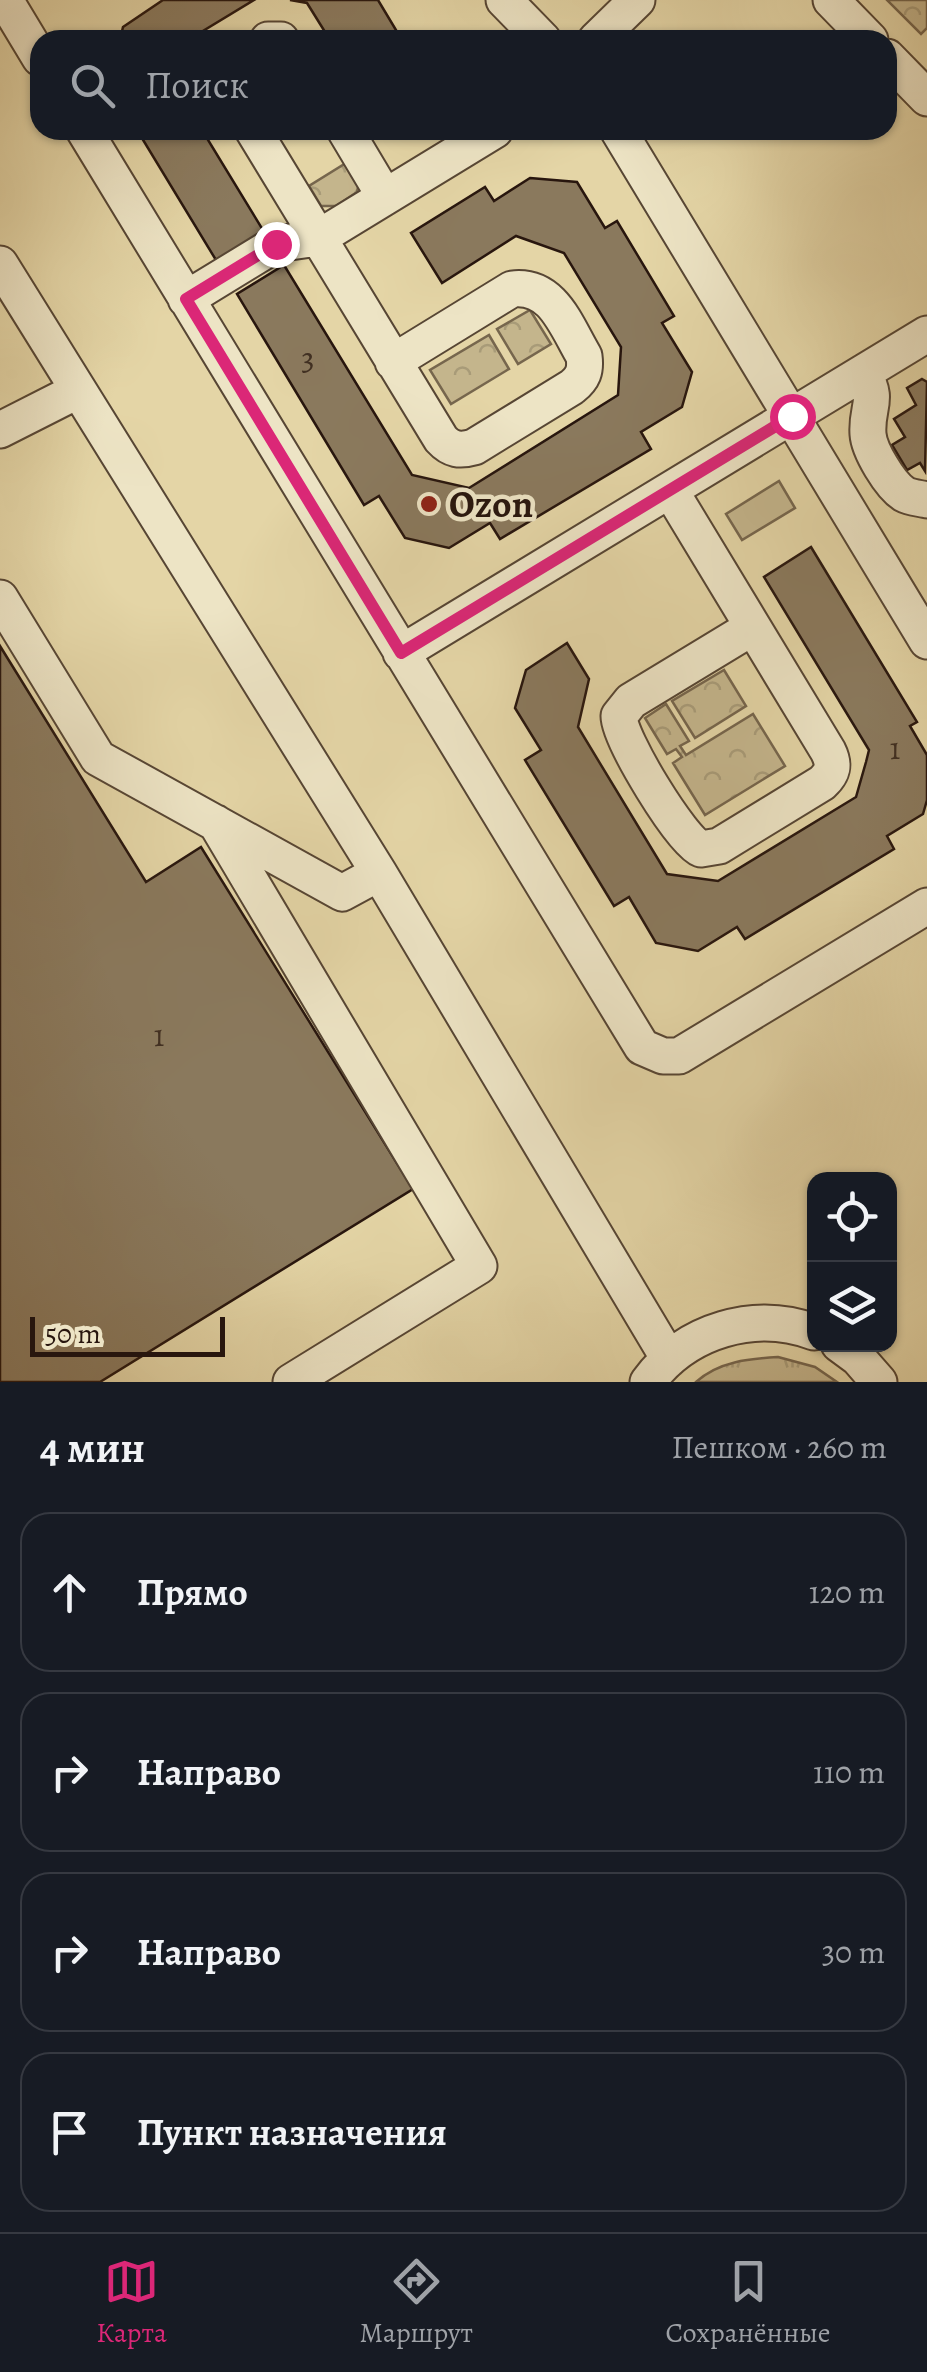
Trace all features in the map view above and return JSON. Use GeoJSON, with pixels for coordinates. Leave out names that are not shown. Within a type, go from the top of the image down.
{"type":"FeatureCollection","features":[{"type":"Feature","properties":{"kind":"street"},"geometry":{"type":"LineString","coordinates":[[5,0],[30,41]]}},
{"type":"Feature","properties":{"kind":"street"},"geometry":{"type":"LineString","coordinates":[[504,0],[533,30]]}},
{"type":"Feature","properties":{"kind":"street"},"geometry":{"type":"LineString","coordinates":[[606,30],[637,0]]}},
{"type":"Feature","properties":{"kind":"street"},"geometry":{"type":"LineString","coordinates":[[830,0],[860,30]]}},
{"type":"Feature","properties":{"kind":"street"},"geometry":{"type":"LineString","coordinates":[[90,140],[636,1042],[651,1053],[680,1056],[927,906]]}},
{"type":"Feature","properties":{"kind":"street"},"geometry":{"type":"LineString","coordinates":[[258,140],[440,440],[447,446],[463,450],[572,388],[586,366],[584,356],[550,300],[526,288],[512,289],[393,362]]}},
{"type":"Feature","properties":{"kind":"street"},"geometry":{"type":"LineString","coordinates":[[350,140],[386,197]]}},
{"type":"Feature","properties":{"kind":"street"},"geometry":{"type":"LineString","coordinates":[[186,299],[276,244],[318,238],[479,140]]}},
{"type":"Feature","properties":{"kind":"street"},"geometry":{"type":"LineString","coordinates":[[624,140],[927,641]]}},
{"type":"Feature","properties":{"kind":"street"},"geometry":{"type":"LineString","coordinates":[[0,264],[380,873],[659,1371],[700,1337],[727,1328],[754,1323],[807,1330]]}},
{"type":"Feature","properties":{"kind":"street"},"geometry":{"type":"LineString","coordinates":[[401,653],[927,334]]}},
{"type":"Feature","properties":{"kind":"street"},"geometry":{"type":"LineString","coordinates":[[863,373],[873,397],[870,444],[895,486],[927,500]]}},
{"type":"Feature","properties":{"kind":"street"},"geometry":{"type":"LineString","coordinates":[[0,430],[76,390]]}},
{"type":"Feature","properties":{"kind":"street"},"geometry":{"type":"LineString","coordinates":[[670,490],[753,627],[828,751],[833,767],[822,783],[719,846],[702,849],[685,838],[623,736],[620,716],[631,701],[753,627]]}},
{"type":"Feature","properties":{"kind":"street"},"geometry":{"type":"LineString","coordinates":[[0,598],[98,758],[342,892],[380,873]]}},
{"type":"Feature","properties":{"kind":"street"},"geometry":{"type":"LineString","coordinates":[[216,823],[479,1266],[291,1382]]}},
{"type":"Feature","properties":{"kind":"street"},"geometry":{"type":"LineString","coordinates":[[850,1352],[879,1382]]}},
{"type":"Feature","properties":{"kind":"green space"},"geometry":{"type":"Polygon","coordinates":[[[887,0],[927,0],[927,28],[921,34],[887,0]]]}},
{"type":"Feature","properties":{"kind":"green space"},"geometry":{"type":"Polygon","coordinates":[[[346,163],[359,183],[357,192],[336,206],[321,206],[309,186],[346,163]]]}},
{"type":"Feature","properties":{"kind":"green space"},"geometry":{"type":"Polygon","coordinates":[[[530,310],[551,344],[518,364],[497,329],[530,310]]]}},
{"type":"Feature","properties":{"kind":"green space"},"geometry":{"type":"Polygon","coordinates":[[[489,335],[509,369],[451,404],[430,370],[489,335]]]}},
{"type":"Feature","properties":{"kind":"green space"},"geometry":{"type":"Polygon","coordinates":[[[779,481],[795,508],[742,540],[726,514],[779,481]]]}},
{"type":"Feature","properties":{"kind":"green space"},"geometry":{"type":"Polygon","coordinates":[[[724,670],[746,706],[695,738],[672,701],[724,670]]]}},
{"type":"Feature","properties":{"kind":"green space"},"geometry":{"type":"Polygon","coordinates":[[[666,704],[689,741],[680,746],[686,755],[753,714],[785,766],[705,815],[673,763],[682,757],[676,749],[667,754],[645,718],[666,704]]]}},
{"type":"Feature","properties":{"kind":"green space"},"geometry":{"type":"Polygon","coordinates":[[[778,1357],[815,1367],[837,1382],[696,1382],[724,1365],[778,1357]]]}},
{"type":"Feature","properties":{"kind":"building"},"geometry":{"type":"Polygon","coordinates":[[[163,0],[254,0],[204,30],[122,30],[163,0]]]}},
{"type":"Feature","properties":{"kind":"building"},"geometry":{"type":"Polygon","coordinates":[[[290,0],[378,0],[396,30],[324,30],[307,3],[290,0]]]}},
{"type":"Feature","properties":{"kind":"building"},"geometry":{"type":"Polygon","coordinates":[[[143,140],[208,140],[266,235],[219,265],[143,140]]]}},
{"type":"Feature","properties":{"kind":"building"},"geometry":{"type":"Polygon","coordinates":[[[530,178],[577,182],[605,228],[617,221],[674,316],[662,323],[692,372],[682,407],[641,432],[651,449],[500,539],[490,523],[449,548],[405,538],[379,496],[364,505],[237,294],[284,265],[412,475],[469,488],[618,395],[621,347],[564,253],[516,236],[442,283],[411,233],[485,187],[494,201],[530,178]]]}},
{"type":"Feature","properties":{"kind":"building"},"geometry":{"type":"Polygon","coordinates":[[[922,379],[927,382],[925,471],[920,463],[907,470],[892,445],[905,437],[894,419],[916,405],[907,388],[922,379]]]}},
{"type":"Feature","properties":{"kind":"building"},"geometry":{"type":"Polygon","coordinates":[[[811,547],[917,722],[910,726],[927,755],[927,800],[923,814],[887,836],[894,849],[745,939],[737,927],[698,951],[656,943],[629,897],[614,906],[525,760],[541,750],[515,708],[526,670],[567,643],[589,679],[578,727],[667,874],[718,881],[856,797],[866,762],[869,750],[764,577],[811,547]]]}},
{"type":"Feature","properties":{"kind":"building"},"geometry":{"type":"Polygon","coordinates":[[[0,646],[146,882],[201,847],[413,1189],[100,1382],[0,1382],[0,646]]]}},
{"type":"Feature","properties":{"kind":"place","name":"Ozon"},"geometry":{"type":"Point","coordinates":[429,504]}},
{"type":"Feature","properties":{"kind":"route"},"geometry":{"type":"LineString","coordinates":[[276,244],[186,299],[401,653],[792,416]]}}]}
